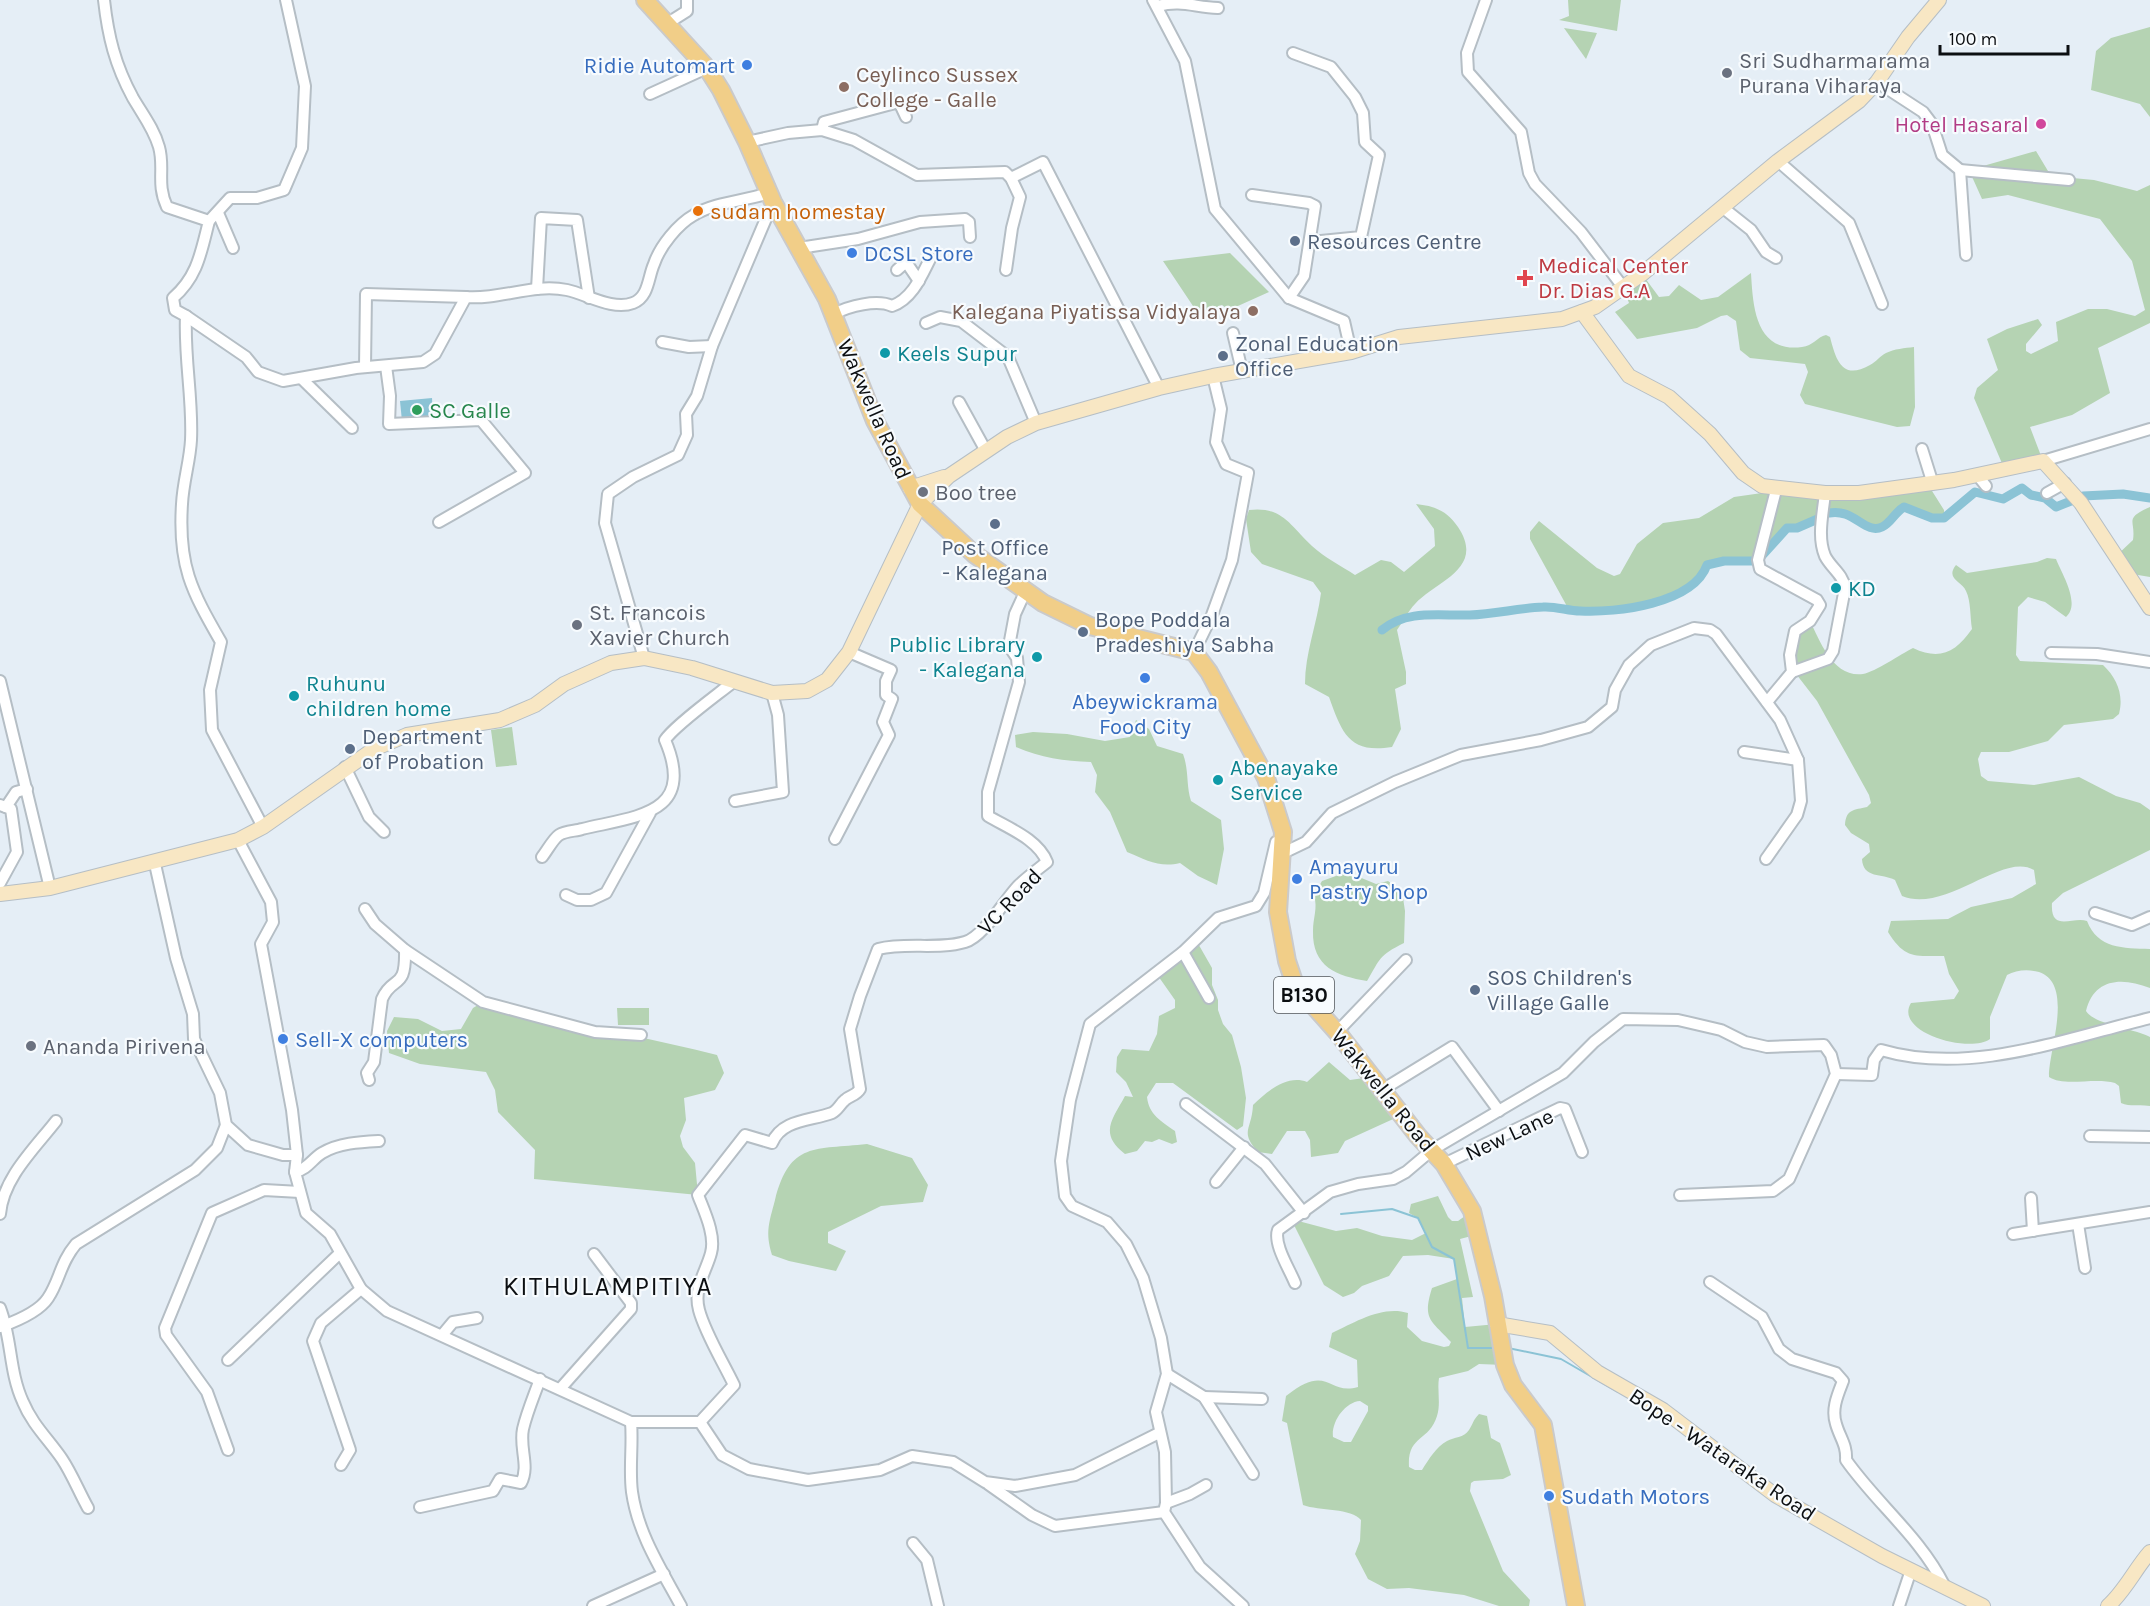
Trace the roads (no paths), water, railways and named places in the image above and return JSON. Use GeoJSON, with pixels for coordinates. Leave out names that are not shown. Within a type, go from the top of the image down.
{"type":"FeatureCollection","features":[{"type":"Feature","properties":{"kind":"main road","name":"Wakwella Road"},"geometry":{"type":"LineString","coordinates":[[645,0],[707,68],[747,142],[771,198],[834,314],[876,421],[920,504],[974,554],[1043,603],[1090,626],[1194,652],[1209,672],[1266,778],[1283,832],[1278,912],[1287,961],[1295,985],[1337,1032],[1444,1164],[1472,1211],[1493,1296],[1505,1365],[1513,1385],[1543,1425],[1576,1606]]}},
{"type":"Feature","properties":{"kind":"main road"},"geometry":{"type":"LineString","coordinates":[[0,894],[50,888],[155,864],[238,840],[263,827],[345,767],[374,749],[407,735],[500,720],[535,705],[564,684],[610,663],[644,658],[693,668],[772,693],[807,691],[827,680],[849,652],[920,504],[949,476],[986,451],[1036,423],[1159,388],[1242,370],[1351,352],[1399,337],[1562,319],[1595,307],[1689,236],[1778,161],[1858,101],[1877,82],[1908,37],[1939,0]]}},
{"type":"Feature","properties":{"kind":"main road"},"geometry":{"type":"LineString","coordinates":[[1582,312],[1629,376],[1669,397],[1710,434],[1743,473],[1762,486],[1776,490],[1859,493],[1932,482],[1982,481],[2043,461],[2081,503],[2150,608]]}},
{"type":"Feature","properties":{"kind":"main road"},"geometry":{"type":"LineString","coordinates":[[910,488],[949,476]]}},
{"type":"Feature","properties":{"kind":"main road","name":"Bope - Wataraka Road"},"geometry":{"type":"LineString","coordinates":[[1497,1324],[1550,1333],[1597,1372],[1663,1410],[1775,1495],[1865,1547],[1983,1606]]}},
{"type":"Feature","properties":{"kind":"main road"},"geometry":{"type":"LineString","coordinates":[[2108,1606],[2119,1596],[2131,1575],[2150,1552]]}},
{"type":"Feature","properties":{"kind":"street"},"geometry":{"type":"LineString","coordinates":[[104,0],[109,41],[133,96],[154,131],[160,151],[162,196],[167,207],[209,221]]}},
{"type":"Feature","properties":{"kind":"street"},"geometry":{"type":"LineString","coordinates":[[286,0],[305,86],[302,148],[284,190],[256,198],[230,198],[219,213],[209,221],[201,255],[190,283],[173,298],[175,310],[246,357],[258,372],[283,381],[365,368],[423,362],[435,354],[466,297]]}},
{"type":"Feature","properties":{"kind":"street"},"geometry":{"type":"LineString","coordinates":[[668,23],[687,10],[687,0]]}},
{"type":"Feature","properties":{"kind":"street"},"geometry":{"type":"LineString","coordinates":[[1486,0],[1467,53],[1468,72],[1521,132],[1529,173],[1534,184],[1581,232],[1623,287]]}},
{"type":"Feature","properties":{"kind":"street"},"geometry":{"type":"LineString","coordinates":[[1218,8],[1193,7],[1183,1],[1155,3],[1185,61],[1215,209],[1289,298],[1344,321],[1351,352]]}},
{"type":"Feature","properties":{"kind":"street"},"geometry":{"type":"LineString","coordinates":[[1293,53],[1331,67],[1355,97],[1363,113],[1365,142],[1378,151],[1379,155],[1361,237],[1311,242]]}},
{"type":"Feature","properties":{"kind":"street"},"geometry":{"type":"LineString","coordinates":[[650,94],[707,68]]}},
{"type":"Feature","properties":{"kind":"street"},"geometry":{"type":"LineString","coordinates":[[1877,82],[1923,112],[1932,124],[1942,155],[1960,170],[2069,180]]}},
{"type":"Feature","properties":{"kind":"street"},"geometry":{"type":"LineString","coordinates":[[822,130],[824,122],[899,102],[906,117]]}},
{"type":"Feature","properties":{"kind":"street"},"geometry":{"type":"LineString","coordinates":[[747,142],[788,133],[822,130],[854,140],[917,176],[1005,172],[1011,178],[1020,197],[1006,270]]}},
{"type":"Feature","properties":{"kind":"street"},"geometry":{"type":"LineString","coordinates":[[1778,161],[1850,223],[1882,304]]}},
{"type":"Feature","properties":{"kind":"street"},"geometry":{"type":"LineString","coordinates":[[1011,178],[1043,162],[1159,388]]}},
{"type":"Feature","properties":{"kind":"street"},"geometry":{"type":"LineString","coordinates":[[1960,170],[1966,255]]}},
{"type":"Feature","properties":{"kind":"street"},"geometry":{"type":"LineString","coordinates":[[1252,195],[1309,202],[1315,207],[1304,276],[1289,298]]}},
{"type":"Feature","properties":{"kind":"street"},"geometry":{"type":"LineString","coordinates":[[365,368],[366,294],[466,297],[505,295],[537,289],[567,290],[589,298],[621,304],[634,303],[646,291],[654,263],[669,238],[694,214],[771,198]]}},
{"type":"Feature","properties":{"kind":"street"},"geometry":{"type":"LineString","coordinates":[[644,658],[605,523],[608,494],[633,477],[678,455],[687,435],[686,414],[696,396],[712,346],[771,198]]}},
{"type":"Feature","properties":{"kind":"street"},"geometry":{"type":"LineString","coordinates":[[1722,207],[1751,230],[1766,252],[1776,258]]}},
{"type":"Feature","properties":{"kind":"street"},"geometry":{"type":"LineString","coordinates":[[219,213],[233,248]]}},
{"type":"Feature","properties":{"kind":"street"},"geometry":{"type":"LineString","coordinates":[[537,289],[541,218],[577,220],[589,298]]}},
{"type":"Feature","properties":{"kind":"street"},"geometry":{"type":"LineString","coordinates":[[799,248],[858,239],[920,222],[965,219],[969,222],[970,237]]}},
{"type":"Feature","properties":{"kind":"street"},"geometry":{"type":"LineString","coordinates":[[834,314],[854,307],[884,302],[892,306],[902,303],[919,281],[930,259]]}},
{"type":"Feature","properties":{"kind":"street"},"geometry":{"type":"LineString","coordinates":[[897,270],[906,262],[919,281]]}},
{"type":"Feature","properties":{"kind":"street"},"geometry":{"type":"LineString","coordinates":[[186,316],[184,347],[191,441],[182,503],[182,553],[194,596],[221,642],[210,690],[212,730],[263,827]]}},
{"type":"Feature","properties":{"kind":"street"},"geometry":{"type":"LineString","coordinates":[[926,323],[940,317],[960,321],[1008,357],[1036,423]]}},
{"type":"Feature","properties":{"kind":"street"},"geometry":{"type":"LineString","coordinates":[[1233,333],[1242,370]]}},
{"type":"Feature","properties":{"kind":"street"},"geometry":{"type":"LineString","coordinates":[[662,342],[689,347],[712,346]]}},
{"type":"Feature","properties":{"kind":"street"},"geometry":{"type":"LineString","coordinates":[[386,366],[390,396],[389,424],[481,420],[525,473],[439,522]]}},
{"type":"Feature","properties":{"kind":"street"},"geometry":{"type":"LineString","coordinates":[[1194,652],[1212,615],[1232,560],[1248,473],[1226,464],[1216,442],[1221,409],[1213,376]]}},
{"type":"Feature","properties":{"kind":"street"},"geometry":{"type":"LineString","coordinates":[[302,378],[352,428]]}},
{"type":"Feature","properties":{"kind":"street"},"geometry":{"type":"LineString","coordinates":[[959,402],[986,451]]}},
{"type":"Feature","properties":{"kind":"street"},"geometry":{"type":"LineString","coordinates":[[2043,461],[2150,429]]}},
{"type":"Feature","properties":{"kind":"street"},"geometry":{"type":"LineString","coordinates":[[1922,449],[1932,482]]}},
{"type":"Feature","properties":{"kind":"street"},"geometry":{"type":"LineString","coordinates":[[2047,493],[2065,483]]}},
{"type":"Feature","properties":{"kind":"street"},"geometry":{"type":"LineString","coordinates":[[1776,490],[1758,560],[1760,569],[1817,600],[1820,605],[1810,621],[1795,631],[1790,655],[1792,672]]}},
{"type":"Feature","properties":{"kind":"street"},"geometry":{"type":"LineString","coordinates":[[1767,702],[1792,672],[1828,659],[1833,651],[1837,620],[1845,588],[1844,579],[1825,555],[1821,534],[1825,493]]}},
{"type":"Feature","properties":{"kind":"street","name":"VC Road"},"geometry":{"type":"LineString","coordinates":[[700,1422],[734,1385],[698,1310],[698,1289],[702,1271],[711,1252],[712,1238],[698,1195],[745,1135],[772,1143],[775,1136],[790,1123],[835,1112],[845,1100],[860,1089],[850,1029],[878,949],[897,944],[958,944],[969,941],[986,928],[996,910],[1020,884],[1047,862],[1043,852],[1035,844],[988,816],[988,792],[1019,682],[1017,658],[1009,646],[1015,614],[1026,590]]}},
{"type":"Feature","properties":{"kind":"street"},"geometry":{"type":"LineString","coordinates":[[1281,854],[1306,842],[1332,813],[1395,782],[1461,755],[1541,740],[1588,727],[1612,707],[1615,690],[1629,664],[1651,645],[1694,628],[1710,630],[1716,634],[1780,720],[1798,760],[1801,801],[1797,815],[1766,860]]}},
{"type":"Feature","properties":{"kind":"street"},"geometry":{"type":"LineString","coordinates":[[835,839],[889,735],[883,722],[892,699],[886,695],[886,681],[891,670],[849,652]]}},
{"type":"Feature","properties":{"kind":"street"},"geometry":{"type":"LineString","coordinates":[[2051,653],[2097,654],[2150,662]]}},
{"type":"Feature","properties":{"kind":"street"},"geometry":{"type":"LineString","coordinates":[[0,681],[50,888]]}},
{"type":"Feature","properties":{"kind":"street"},"geometry":{"type":"LineString","coordinates":[[566,895],[577,900],[591,900],[606,893],[650,813],[669,798],[674,778],[673,759],[665,740],[671,730],[685,722],[733,682]]}},
{"type":"Feature","properties":{"kind":"street"},"geometry":{"type":"LineString","coordinates":[[735,801],[783,792],[778,715],[772,693]]}},
{"type":"Feature","properties":{"kind":"street"},"geometry":{"type":"LineString","coordinates":[[1744,753],[1798,760]]}},
{"type":"Feature","properties":{"kind":"street"},"geometry":{"type":"LineString","coordinates":[[345,767],[369,817],[384,832]]}},
{"type":"Feature","properties":{"kind":"street"},"geometry":{"type":"LineString","coordinates":[[0,883],[17,852],[11,809],[3,806],[16,792],[27,789]]}},
{"type":"Feature","properties":{"kind":"street"},"geometry":{"type":"LineString","coordinates":[[542,857],[560,835],[650,813]]}},
{"type":"Feature","properties":{"kind":"street"},"geometry":{"type":"LineString","coordinates":[[1243,1606],[1200,1567],[1165,1507],[1165,1452],[1156,1412],[1167,1374],[1161,1338],[1143,1278],[1126,1244],[1107,1222],[1072,1206],[1065,1196],[1061,1161],[1070,1100],[1090,1024],[1183,952],[1218,918],[1256,906],[1264,893],[1280,824]]}},
{"type":"Feature","properties":{"kind":"street"},"geometry":{"type":"LineString","coordinates":[[238,840],[271,902],[273,922],[261,944],[292,1110],[297,1155],[295,1172],[306,1213],[330,1234],[361,1289],[387,1311],[443,1334],[631,1422],[700,1422],[722,1455],[749,1469],[808,1480],[880,1470],[912,1456],[953,1462],[1032,1515],[1055,1526],[1165,1507],[1206,1485]]}},
{"type":"Feature","properties":{"kind":"street"},"geometry":{"type":"LineString","coordinates":[[3,1326],[47,1300],[64,1258],[76,1244],[195,1170],[217,1148],[226,1125],[220,1093],[194,1039],[193,1014],[176,958],[155,864]]}},
{"type":"Feature","properties":{"kind":"street"},"geometry":{"type":"LineString","coordinates":[[365,909],[375,924],[405,951],[483,1002],[595,1032],[641,1035]]}},
{"type":"Feature","properties":{"kind":"street"},"geometry":{"type":"LineString","coordinates":[[2095,913],[2132,925],[2150,917]]}},
{"type":"Feature","properties":{"kind":"street"},"geometry":{"type":"LineString","coordinates":[[369,1080],[367,1073],[374,1062],[382,999],[385,992],[399,983],[405,971],[405,951]]}},
{"type":"Feature","properties":{"kind":"street"},"geometry":{"type":"LineString","coordinates":[[1183,952],[1209,998]]}},
{"type":"Feature","properties":{"kind":"street"},"geometry":{"type":"LineString","coordinates":[[1337,1032],[1406,960]]}},
{"type":"Feature","properties":{"kind":"street"},"geometry":{"type":"LineString","coordinates":[[1295,1283],[1276,1235],[1278,1230],[1330,1192],[1358,1184],[1393,1179],[1432,1150],[1563,1073],[1609,1029],[1623,1019],[1634,1017],[1678,1020],[1720,1030],[1759,1046],[1824,1045],[1831,1055],[1836,1074],[1789,1179],[1773,1191],[1680,1195]]}},
{"type":"Feature","properties":{"kind":"street"},"geometry":{"type":"LineString","coordinates":[[1836,1074],[1872,1076],[1874,1060],[1881,1050],[1910,1059],[1987,1057],[2150,1018]]}},
{"type":"Feature","properties":{"kind":"street"},"geometry":{"type":"LineString","coordinates":[[1382,1090],[1452,1047],[1499,1111]]}},
{"type":"Feature","properties":{"kind":"street"},"geometry":{"type":"LineString","coordinates":[[1186,1104],[1265,1164],[1304,1213]]}},
{"type":"Feature","properties":{"kind":"street","name":"New Lane"},"geometry":{"type":"LineString","coordinates":[[1444,1164],[1560,1108],[1565,1109],[1582,1152]]}},
{"type":"Feature","properties":{"kind":"street"},"geometry":{"type":"LineString","coordinates":[[0,1214],[1,1200],[9,1183],[56,1121]]}},
{"type":"Feature","properties":{"kind":"street"},"geometry":{"type":"LineString","coordinates":[[226,1125],[248,1145],[283,1155],[297,1155]]}},
{"type":"Feature","properties":{"kind":"street"},"geometry":{"type":"LineString","coordinates":[[2090,1136],[2150,1137]]}},
{"type":"Feature","properties":{"kind":"street"},"geometry":{"type":"LineString","coordinates":[[295,1172],[303,1170],[322,1152],[352,1143],[379,1141]]}},
{"type":"Feature","properties":{"kind":"street"},"geometry":{"type":"LineString","coordinates":[[1216,1182],[1244,1147]]}},
{"type":"Feature","properties":{"kind":"street"},"geometry":{"type":"LineString","coordinates":[[228,1449],[207,1392],[166,1335],[167,1316],[212,1213],[264,1190],[300,1192]]}},
{"type":"Feature","properties":{"kind":"street"},"geometry":{"type":"LineString","coordinates":[[2031,1198],[2033,1231]]}},
{"type":"Feature","properties":{"kind":"street"},"geometry":{"type":"LineString","coordinates":[[2013,1234],[2150,1212]]}},
{"type":"Feature","properties":{"kind":"street"},"geometry":{"type":"LineString","coordinates":[[2078,1224],[2085,1268]]}},
{"type":"Feature","properties":{"kind":"street"},"geometry":{"type":"LineString","coordinates":[[228,1360],[340,1253]]}},
{"type":"Feature","properties":{"kind":"street"},"geometry":{"type":"LineString","coordinates":[[560,1389],[631,1309],[631,1304],[594,1254]]}},
{"type":"Feature","properties":{"kind":"street"},"geometry":{"type":"LineString","coordinates":[[1710,1282],[1762,1317],[1779,1350],[1792,1359],[1836,1372],[1843,1381],[1835,1400],[1835,1422],[1847,1448],[1846,1460],[1863,1485],[1894,1515],[1933,1564],[1944,1585]]}},
{"type":"Feature","properties":{"kind":"street"},"geometry":{"type":"LineString","coordinates":[[341,1466],[350,1450],[313,1341],[321,1323],[361,1289]]}},
{"type":"Feature","properties":{"kind":"street"},"geometry":{"type":"LineString","coordinates":[[0,1308],[14,1380],[23,1404],[41,1434],[62,1459],[88,1508]]}},
{"type":"Feature","properties":{"kind":"street"},"geometry":{"type":"LineString","coordinates":[[443,1334],[453,1322],[477,1318]]}},
{"type":"Feature","properties":{"kind":"street"},"geometry":{"type":"LineString","coordinates":[[1167,1374],[1203,1397],[1253,1474]]}},
{"type":"Feature","properties":{"kind":"street"},"geometry":{"type":"LineString","coordinates":[[420,1508],[493,1491],[500,1479],[521,1484],[526,1473],[521,1449],[523,1429],[540,1379]]}},
{"type":"Feature","properties":{"kind":"street"},"geometry":{"type":"LineString","coordinates":[[1203,1397],[1262,1400]]}},
{"type":"Feature","properties":{"kind":"street"},"geometry":{"type":"LineString","coordinates":[[631,1422],[632,1490],[637,1514],[644,1537],[681,1606]]}},
{"type":"Feature","properties":{"kind":"street"},"geometry":{"type":"LineString","coordinates":[[985,1482],[1015,1486],[1075,1475],[1159,1433]]}},
{"type":"Feature","properties":{"kind":"street"},"geometry":{"type":"LineString","coordinates":[[913,1543],[927,1560],[938,1606]]}},
{"type":"Feature","properties":{"kind":"street"},"geometry":{"type":"LineString","coordinates":[[1899,1606],[1911,1570]]}},
{"type":"Feature","properties":{"kind":"street"},"geometry":{"type":"LineString","coordinates":[[593,1606],[664,1574]]}},
{"type":"Feature","properties":{"kind":"water","name":"SC Galle"},"geometry":{"type":"Polygon","coordinates":[[[432,398],[433,419],[402,421],[400,401],[432,398]]]}},
{"type":"Feature","properties":{"kind":"waterway"},"geometry":{"type":"LineString","coordinates":[[1829,513],[1845,514],[1864,525],[1876,528],[1885,525],[1904,507],[1932,518],[1944,518],[1975,492],[2003,499],[2022,488],[2031,495],[2045,498],[2056,507],[2071,501]]}},
{"type":"Feature","properties":{"kind":"waterway"},"geometry":{"type":"LineString","coordinates":[[2083,496],[2123,494],[2150,498]]}},
{"type":"Feature","properties":{"kind":"waterway"},"geometry":{"type":"LineString","coordinates":[[1759,559],[1787,528],[1797,528],[1820,518]]}},
{"type":"Feature","properties":{"kind":"waterway"},"geometry":{"type":"LineString","coordinates":[[1382,630],[1402,619],[1424,615],[1470,615],[1543,607],[1575,611],[1632,608],[1670,597],[1686,589],[1699,578],[1707,565],[1724,561],[1754,561]]}},
{"type":"Feature","properties":{"kind":"waterway"},"geometry":{"type":"LineString","coordinates":[[1341,1214],[1392,1209],[1418,1218],[1432,1247],[1454,1259],[1468,1348],[1493,1348]]}},
{"type":"Feature","properties":{"kind":"waterway"},"geometry":{"type":"LineString","coordinates":[[1508,1348],[1561,1359],[1618,1392]]}},
{"type":"Feature","properties":{"kind":"place","name":"Ridie Automart"},"geometry":{"type":"Point","coordinates":[747,65]}},
{"type":"Feature","properties":{"kind":"place","name":"Sri Sudharmarama Purana Viharaya"},"geometry":{"type":"Point","coordinates":[1727,73]}},
{"type":"Feature","properties":{"kind":"place","name":"Ceylinco Sussex College - Galle"},"geometry":{"type":"Point","coordinates":[844,87]}},
{"type":"Feature","properties":{"kind":"place","name":"Hotel Hasaral"},"geometry":{"type":"Point","coordinates":[2041,124]}},
{"type":"Feature","properties":{"kind":"place","name":"sudam homestay"},"geometry":{"type":"Point","coordinates":[698,211]}},
{"type":"Feature","properties":{"kind":"place","name":"Resources Centre"},"geometry":{"type":"Point","coordinates":[1295,241]}},
{"type":"Feature","properties":{"kind":"place","name":"DCSL Store"},"geometry":{"type":"Point","coordinates":[852,253]}},
{"type":"Feature","properties":{"kind":"place","name":"Medical Center Dr. Dias G.A"},"geometry":{"type":"Point","coordinates":[1525,278]}},
{"type":"Feature","properties":{"kind":"place","name":"Kalegana Piyatissa Vidyalaya"},"geometry":{"type":"Point","coordinates":[1253,311]}},
{"type":"Feature","properties":{"kind":"place","name":"Keels Supur"},"geometry":{"type":"Point","coordinates":[885,353]}},
{"type":"Feature","properties":{"kind":"place","name":"Zonal Education Office"},"geometry":{"type":"Point","coordinates":[1223,356]}},
{"type":"Feature","properties":{"kind":"place","name":"SC Galle"},"geometry":{"type":"Point","coordinates":[417,410]}},
{"type":"Feature","properties":{"kind":"place","name":"Boo tree"},"geometry":{"type":"Point","coordinates":[923,492]}},
{"type":"Feature","properties":{"kind":"place","name":"Post Office - Kalegana"},"geometry":{"type":"Point","coordinates":[995,524]}},
{"type":"Feature","properties":{"kind":"place","name":"KD"},"geometry":{"type":"Point","coordinates":[1836,588]}},
{"type":"Feature","properties":{"kind":"place","name":"St. Francois Xavier Church"},"geometry":{"type":"Point","coordinates":[577,625]}},
{"type":"Feature","properties":{"kind":"place","name":"Bope Poddala Pradeshiya Sabha"},"geometry":{"type":"Point","coordinates":[1083,632]}},
{"type":"Feature","properties":{"kind":"place","name":"Public Library - Kalegana"},"geometry":{"type":"Point","coordinates":[1037,657]}},
{"type":"Feature","properties":{"kind":"place","name":"Abeywickrama Food City"},"geometry":{"type":"Point","coordinates":[1145,678]}},
{"type":"Feature","properties":{"kind":"place","name":"Ruhunu children home"},"geometry":{"type":"Point","coordinates":[294,696]}},
{"type":"Feature","properties":{"kind":"place","name":"Department of Probation"},"geometry":{"type":"Point","coordinates":[350,749]}},
{"type":"Feature","properties":{"kind":"place","name":"Abenayake Service"},"geometry":{"type":"Point","coordinates":[1218,780]}},
{"type":"Feature","properties":{"kind":"place","name":"Amayuru Pastry Shop"},"geometry":{"type":"Point","coordinates":[1297,879]}},
{"type":"Feature","properties":{"kind":"place","name":"SOS Children's Village Galle"},"geometry":{"type":"Point","coordinates":[1475,990]}},
{"type":"Feature","properties":{"kind":"place","name":"Sell-X computers"},"geometry":{"type":"Point","coordinates":[283,1039]}},
{"type":"Feature","properties":{"kind":"place","name":"Ananda Pirivena"},"geometry":{"type":"Point","coordinates":[31,1046]}},
{"type":"Feature","properties":{"kind":"place","name":"Sudath Motors"},"geometry":{"type":"Point","coordinates":[1549,1496]}},
{"type":"Feature","properties":{"kind":"district","name":"KITHULAMPITIYA"},"geometry":{"type":"Point","coordinates":[608,1286]}}]}
